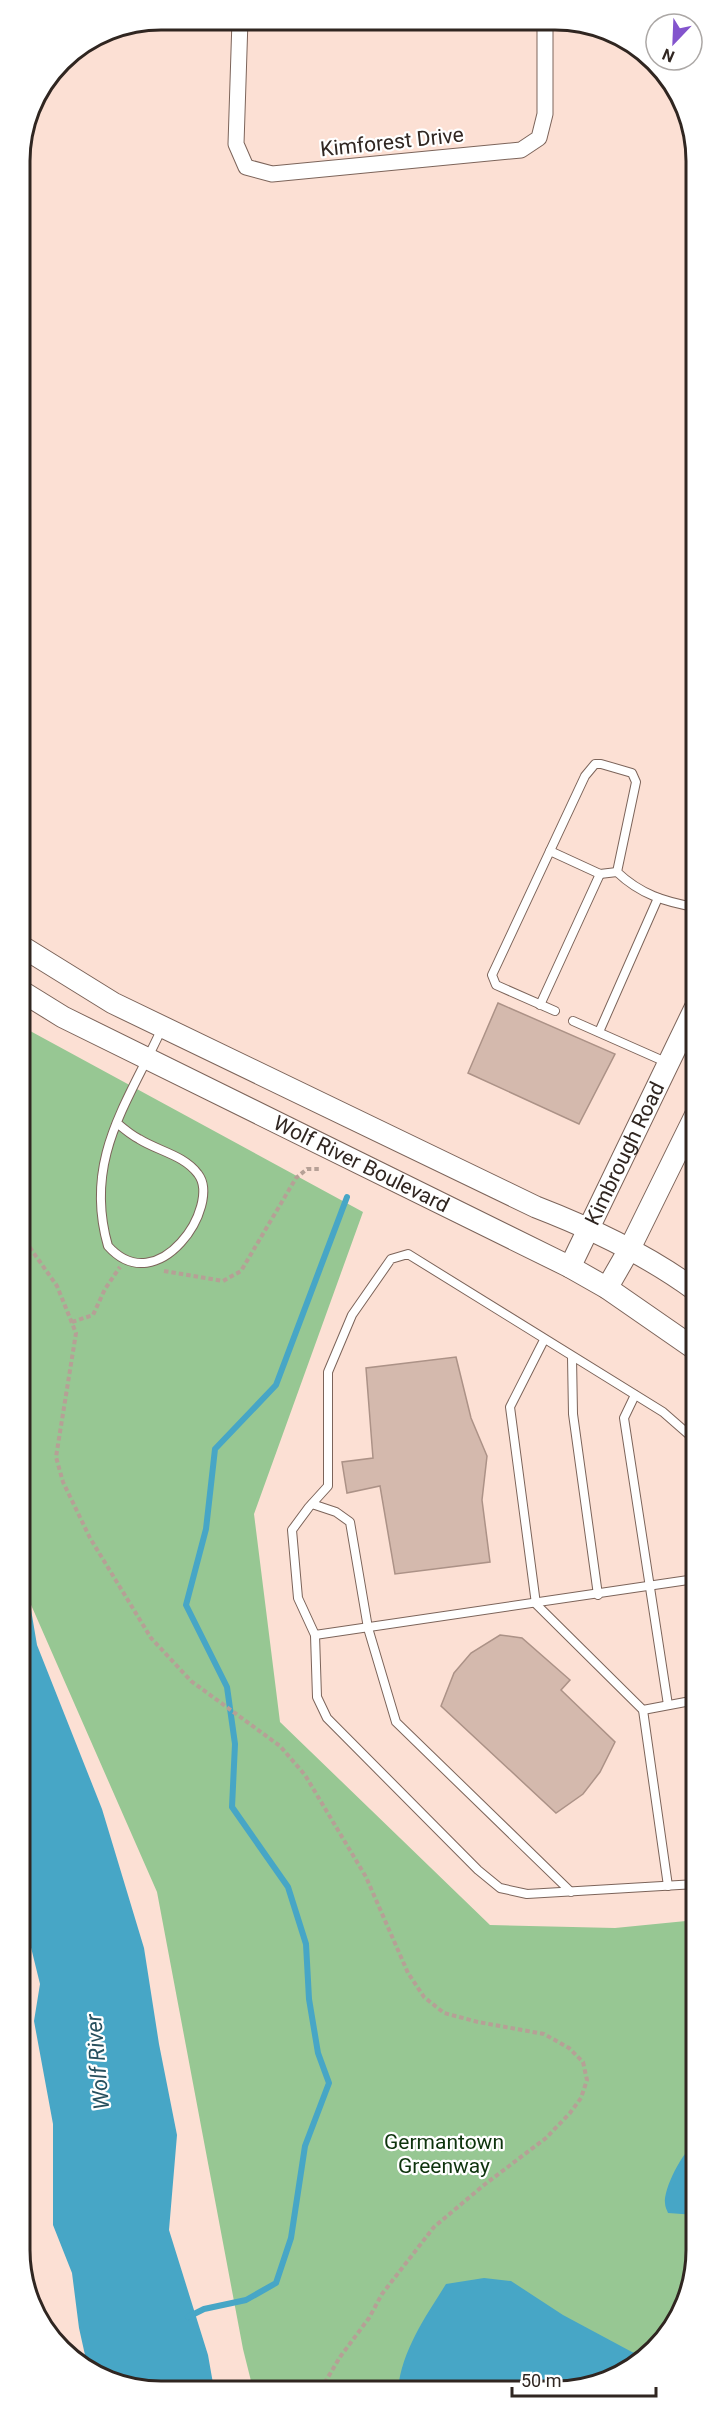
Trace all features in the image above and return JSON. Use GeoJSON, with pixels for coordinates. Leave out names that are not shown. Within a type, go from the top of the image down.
{"type":"FeatureCollection","features":[{"type":"Feature","properties":{"kind":"main road","name":"Wolf River Boulevard"},"geometry":{"type":"LineString","coordinates":[[30,952],[113,1003],[527,1202],[630,1248],[686,1284]]}},
{"type":"Feature","properties":{"kind":"main road","name":"Wolf River Boulevard"},"geometry":{"type":"LineString","coordinates":[[30,997],[63,1017],[570,1267],[608,1288],[686,1343]]}},
{"type":"Feature","properties":{"kind":"main road","name":"Kimbrough Road"},"geometry":{"type":"LineString","coordinates":[[570,1267],[686,1026]]}},
{"type":"Feature","properties":{"kind":"main road"},"geometry":{"type":"LineString","coordinates":[[608,1288],[686,1134]]}},
{"type":"Feature","properties":{"kind":"street","name":"Kimforest Drive"},"geometry":{"type":"LineString","coordinates":[[240,30],[236,144],[246,166],[272,174],[522,150],[539,138],[545,114],[545,30]]}},
{"type":"Feature","properties":{"kind":"lane"},"geometry":{"type":"LineString","coordinates":[[555,1011],[496,985],[492,975],[585,776],[595,764],[632,773],[636,782],[617,872]]}},
{"type":"Feature","properties":{"kind":"lane"},"geometry":{"type":"LineString","coordinates":[[550,851],[600,874],[617,872]]}},
{"type":"Feature","properties":{"kind":"lane"},"geometry":{"type":"LineString","coordinates":[[617,872],[631,886],[668,902],[686,905]]}},
{"type":"Feature","properties":{"kind":"lane"},"geometry":{"type":"LineString","coordinates":[[540,1005],[600,874]]}},
{"type":"Feature","properties":{"kind":"lane"},"geometry":{"type":"LineString","coordinates":[[599,1032],[658,898]]}},
{"type":"Feature","properties":{"kind":"lane"},"geometry":{"type":"LineString","coordinates":[[573,1021],[668,1063]]}},
{"type":"Feature","properties":{"kind":"lane"},"geometry":{"type":"LineString","coordinates":[[117,1123],[140,1140],[186,1162],[199,1175],[203,1185],[203,1200],[185,1239],[165,1257],[146,1263],[127,1260],[108,1246],[103,1230],[100,1175],[106,1147],[117,1123],[148,1058],[162,1026]]}},
{"type":"Feature","properties":{"kind":"lane"},"geometry":{"type":"LineString","coordinates":[[686,1432],[663,1412],[408,1254],[391,1259],[352,1315],[328,1372],[328,1486],[292,1530],[298,1598],[315,1635],[317,1697],[327,1718],[478,1870],[500,1888],[527,1894],[686,1885]]}},
{"type":"Feature","properties":{"kind":"lane"},"geometry":{"type":"LineString","coordinates":[[544,1340],[510,1407],[536,1604],[643,1710],[668,1886]]}},
{"type":"Feature","properties":{"kind":"lane"},"geometry":{"type":"LineString","coordinates":[[572,1357],[573,1414],[598,1595]]}},
{"type":"Feature","properties":{"kind":"lane"},"geometry":{"type":"LineString","coordinates":[[635,1395],[624,1418],[668,1705]]}},
{"type":"Feature","properties":{"kind":"lane"},"geometry":{"type":"LineString","coordinates":[[312,1503],[336,1512],[350,1522],[368,1628],[396,1722],[571,1892]]}},
{"type":"Feature","properties":{"kind":"lane"},"geometry":{"type":"LineString","coordinates":[[315,1635],[686,1581]]}},
{"type":"Feature","properties":{"kind":"lane"},"geometry":{"type":"LineString","coordinates":[[643,1710],[686,1702]]}},
{"type":"Feature","properties":{"kind":"path"},"geometry":{"type":"LineString","coordinates":[[156,1270],[223,1281],[242,1271],[296,1178],[307,1169],[320,1169]]}},
{"type":"Feature","properties":{"kind":"path"},"geometry":{"type":"LineString","coordinates":[[30,1248],[57,1286],[76,1333],[56,1458],[63,1482],[90,1538],[151,1638],[190,1681],[280,1746],[305,1775],[366,1877],[408,1973],[424,1997],[444,2013],[478,2022],[544,2034],[569,2048],[583,2062],[587,2080],[581,2098],[546,2138],[434,2227],[382,2294],[369,2318],[339,2357],[326,2381]]}},
{"type":"Feature","properties":{"kind":"path"},"geometry":{"type":"LineString","coordinates":[[72,1322],[93,1315],[105,1289],[122,1264]]}},
{"type":"Feature","properties":{"kind":"green space","name":"Germantown Greenway"},"geometry":{"type":"Polygon","coordinates":[[[30,1031],[363,1212],[254,1514],[280,1722],[490,1925],[615,1928],[686,1921],[686,2258],[682,2284],[676,2300],[664,2323],[648,2343],[635,2354],[605,2371],[563,2381],[251,2381],[243,2349],[157,1892],[30,1603],[30,1031]]]}},
{"type":"Feature","properties":{"kind":"water","name":"Wolf River"},"geometry":{"type":"Polygon","coordinates":[[[30,1604],[37,1645],[102,1809],[144,1948],[159,2044],[177,2135],[169,2230],[208,2355],[213,2381],[153,2381],[136,2378],[111,2371],[85,2357],[72,2273],[53,2225],[53,2124],[34,2021],[40,1984],[30,1943],[30,1604]]]}},
{"type":"Feature","properties":{"kind":"water"},"geometry":{"type":"Polygon","coordinates":[[[685,2154],[686,2214],[668,2213],[665,2204],[667,2189],[685,2154]]]}},
{"type":"Feature","properties":{"kind":"water"},"geometry":{"type":"Polygon","coordinates":[[[484,2278],[511,2281],[563,2315],[636,2353],[605,2371],[563,2381],[399,2381],[410,2347],[446,2284],[484,2278]]]}},
{"type":"Feature","properties":{"kind":"building"},"geometry":{"type":"Polygon","coordinates":[[[498,1003],[615,1054],[579,1124],[468,1073],[498,1003]]]}},
{"type":"Feature","properties":{"kind":"building"},"geometry":{"type":"Polygon","coordinates":[[[456,1357],[471,1418],[487,1456],[482,1500],[490,1562],[395,1574],[380,1486],[347,1493],[342,1462],[373,1458],[366,1368],[456,1357]]]}},
{"type":"Feature","properties":{"kind":"building"},"geometry":{"type":"Polygon","coordinates":[[[500,1635],[522,1638],[570,1680],[561,1690],[615,1742],[600,1772],[583,1794],[556,1813],[441,1706],[454,1673],[471,1653],[500,1635]]]}},
{"type":"Feature","properties":{"kind":"waterway"},"geometry":{"type":"LineString","coordinates":[[188,2317],[204,2309],[246,2300],[276,2283],[291,2238],[305,2146],[329,2083],[318,2053],[309,1999],[306,1944],[288,1887],[232,1807],[235,1744],[227,1687],[186,1605],[206,1529],[215,1449],[276,1385],[347,1197]]}}]}
